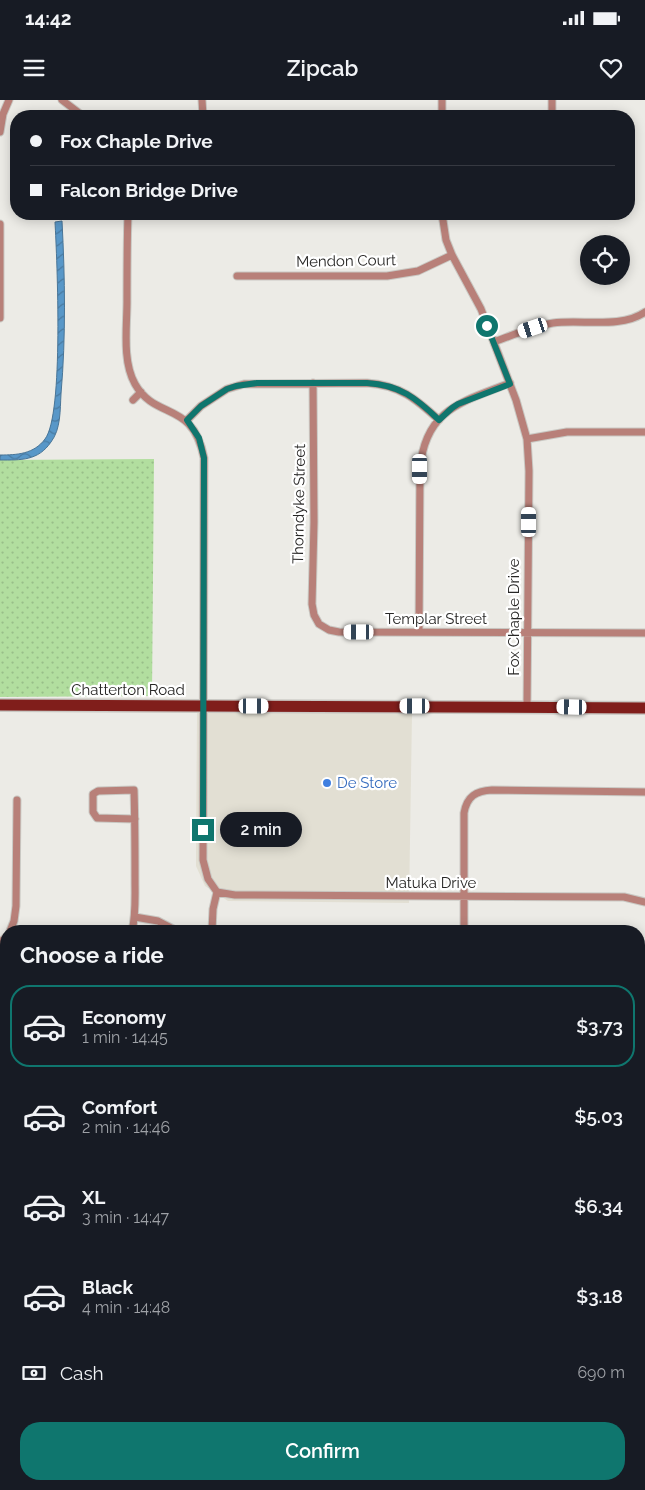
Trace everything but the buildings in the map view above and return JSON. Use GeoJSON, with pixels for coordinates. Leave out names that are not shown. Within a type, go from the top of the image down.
{"type":"FeatureCollection","features":[{"type":"Feature","properties":{"kind":"main road","name":"Chatterton Road"},"geometry":{"type":"LineString","coordinates":[[0,705],[645,708]]}},
{"type":"Feature","properties":{"kind":"street"},"geometry":{"type":"LineString","coordinates":[[0,132],[3,114],[9,100]]}},
{"type":"Feature","properties":{"kind":"street"},"geometry":{"type":"LineString","coordinates":[[62,100],[75,110]]}},
{"type":"Feature","properties":{"kind":"street"},"geometry":{"type":"LineString","coordinates":[[128,220],[128,360],[131,376],[141,392],[154,404],[187,420],[199,438],[204,458],[203,860],[208,879],[217,892],[213,909],[212,925]]}},
{"type":"Feature","properties":{"kind":"street","name":"Fox Chaple Drive"},"geometry":{"type":"LineString","coordinates":[[443,220],[446,240],[452,256],[481,310],[510,384],[527,438],[529,471],[528,706]]}},
{"type":"Feature","properties":{"kind":"street"},"geometry":{"type":"LineString","coordinates":[[0,224],[0,318]]}},
{"type":"Feature","properties":{"kind":"street","name":"Mendon Court"},"geometry":{"type":"LineString","coordinates":[[237,276],[387,276],[418,270],[452,256]]}},
{"type":"Feature","properties":{"kind":"street"},"geometry":{"type":"LineString","coordinates":[[494,342],[543,324],[575,321],[621,321],[640,316],[645,312]]}},
{"type":"Feature","properties":{"kind":"street"},"geometry":{"type":"LineString","coordinates":[[187,420],[201,406],[227,389],[257,383],[376,384],[397,388],[407,393],[439,420]]}},
{"type":"Feature","properties":{"kind":"street","name":"Thorndyke Street"},"geometry":{"type":"LineString","coordinates":[[313,383],[314,522],[312,604],[314,615],[320,624]]}},
{"type":"Feature","properties":{"kind":"street"},"geometry":{"type":"LineString","coordinates":[[419,632],[422,455],[428,436],[439,420],[458,404],[510,384]]}},
{"type":"Feature","properties":{"kind":"street"},"geometry":{"type":"LineString","coordinates":[[133,400],[141,392]]}},
{"type":"Feature","properties":{"kind":"street"},"geometry":{"type":"LineString","coordinates":[[527,438],[567,432],[645,432]]}},
{"type":"Feature","properties":{"kind":"street","name":"Templar Street"},"geometry":{"type":"LineString","coordinates":[[320,624],[329,630],[339,632],[645,633]]}},
{"type":"Feature","properties":{"kind":"street"},"geometry":{"type":"LineString","coordinates":[[133,925],[135,917],[135,819],[134,790],[98,791],[93,794],[93,812],[97,818],[135,819]]}},
{"type":"Feature","properties":{"kind":"street"},"geometry":{"type":"LineString","coordinates":[[464,925],[465,807],[472,796],[479,791],[492,790],[645,792]]}},
{"type":"Feature","properties":{"kind":"street"},"geometry":{"type":"LineString","coordinates":[[12,925],[16,906],[17,800]]}},
{"type":"Feature","properties":{"kind":"street","name":"Matuka Drive"},"geometry":{"type":"LineString","coordinates":[[217,892],[234,895],[624,898],[645,902]]}},
{"type":"Feature","properties":{"kind":"street"},"geometry":{"type":"LineString","coordinates":[[135,917],[158,921],[166,925]]}},
{"type":"Feature","properties":{"kind":"shaded area"},"geometry":{"type":"Polygon","coordinates":[[[197,710],[412,714],[409,903],[228,901],[205,886],[196,866],[197,710]]]}},
{"type":"Feature","properties":{"kind":"green space"},"geometry":{"type":"Polygon","coordinates":[[[154,459],[152,696],[0,697],[0,460],[154,459]]]}},
{"type":"Feature","properties":{"kind":"water"},"geometry":{"type":"Polygon","coordinates":[[[62,221],[64,285],[63,372],[57,431],[46,448],[35,456],[22,459],[0,460],[0,455],[25,453],[36,448],[45,439],[51,424],[55,400],[58,335],[55,222],[62,221]]]}},
{"type":"Feature","properties":{"kind":"place","name":"De Store"},"geometry":{"type":"Point","coordinates":[327,783]}},
{"type":"Feature","properties":{"kind":"route"},"geometry":{"type":"LineString","coordinates":[[203,830],[204,458],[199,438],[187,420],[201,406],[227,389],[244,384],[367,383],[397,388],[407,393],[439,420],[458,404],[510,384],[487,326]]}}]}
